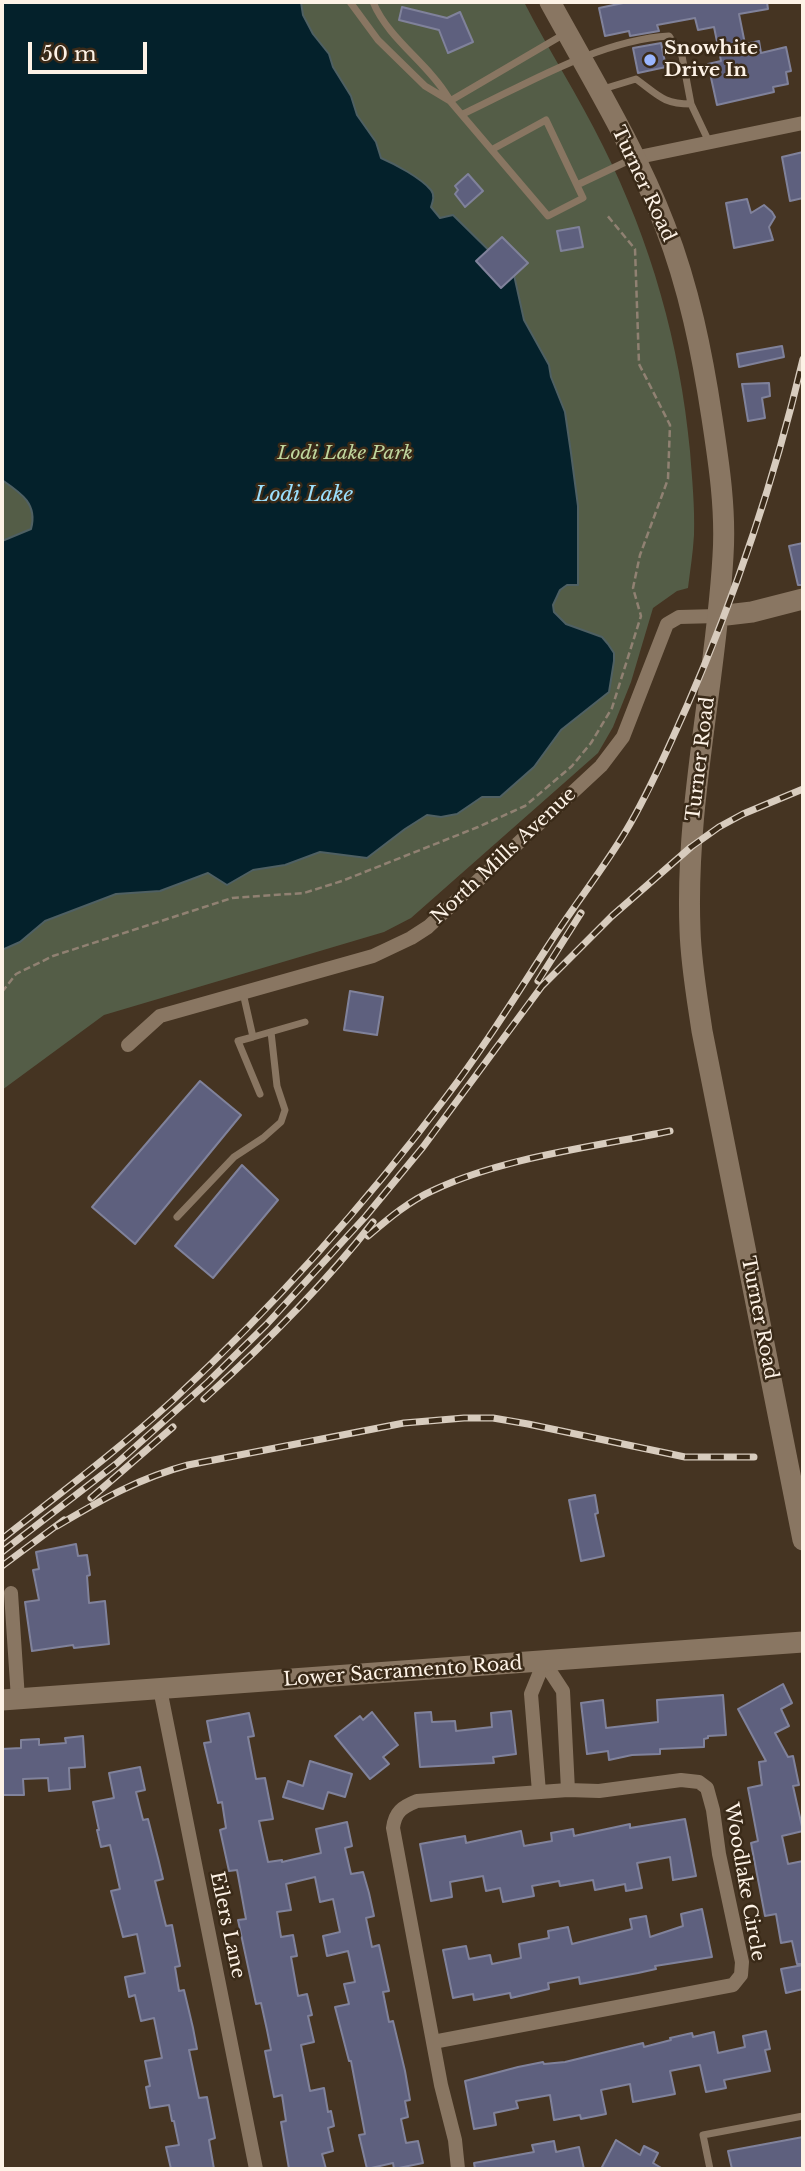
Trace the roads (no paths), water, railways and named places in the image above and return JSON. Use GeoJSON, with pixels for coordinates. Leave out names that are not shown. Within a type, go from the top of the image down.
{"type":"FeatureCollection","features":[{"type":"Feature","properties":{"kind":"main road","name":"Turner Road"},"geometry":{"type":"LineString","coordinates":[[550,2],[634,158],[674,253],[704,362],[719,461],[724,517],[718,617],[694,815],[690,874],[691,954],[702,1031],[803,1540]]}},
{"type":"Feature","properties":{"kind":"main road","name":"North Mills Avenue"},"geometry":{"type":"LineString","coordinates":[[718,617],[752,612],[803,599]]}},
{"type":"Feature","properties":{"kind":"main road","name":"Lower Sacramento Road"},"geometry":{"type":"LineString","coordinates":[[10,1699],[803,1642]]}},
{"type":"Feature","properties":{"kind":"street"},"geometry":{"type":"LineString","coordinates":[[634,158],[803,123]]}},
{"type":"Feature","properties":{"kind":"street","name":"North Mills Avenue"},"geometry":{"type":"LineString","coordinates":[[128,1045],[160,1016],[373,956],[428,927],[613,752],[627,727],[667,624],[679,617],[718,617]]}},
{"type":"Feature","properties":{"kind":"street"},"geometry":{"type":"LineString","coordinates":[[10,1699],[11,1593]]}},
{"type":"Feature","properties":{"kind":"street"},"geometry":{"type":"LineString","coordinates":[[544,1662],[563,1691],[568,1790]]}},
{"type":"Feature","properties":{"kind":"street"},"geometry":{"type":"LineString","coordinates":[[539,1792],[531,1694],[544,1662]]}},
{"type":"Feature","properties":{"kind":"street","name":"Eilers Lane"},"geometry":{"type":"LineString","coordinates":[[160,1689],[256,2169]]}},
{"type":"Feature","properties":{"kind":"street","name":"Woodlake Circle"},"geometry":{"type":"LineString","coordinates":[[433,2042],[733,1985],[741,1975],[742,1962],[707,1788],[699,1782],[681,1780],[611,1790],[568,1790],[417,1801],[403,1807],[394,1817],[393,1828],[433,2042],[455,2140],[458,2169]]}},
{"type":"Feature","properties":{"kind":"lane"},"geometry":{"type":"LineString","coordinates":[[350,2],[378,40],[425,86],[450,101],[463,114],[548,216],[583,198],[546,120],[493,149]]}},
{"type":"Feature","properties":{"kind":"lane"},"geometry":{"type":"LineString","coordinates":[[373,2],[385,26],[437,79],[450,101]]}},
{"type":"Feature","properties":{"kind":"lane"},"geometry":{"type":"LineString","coordinates":[[450,101],[567,32]]}},
{"type":"Feature","properties":{"kind":"lane"},"geometry":{"type":"LineString","coordinates":[[463,114],[581,59],[646,37],[669,36],[682,56],[691,104],[709,142]]}},
{"type":"Feature","properties":{"kind":"lane"},"geometry":{"type":"LineString","coordinates":[[598,90],[636,79],[662,100],[674,104],[691,104]]}},
{"type":"Feature","properties":{"kind":"lane"},"geometry":{"type":"LineString","coordinates":[[578,185],[634,158]]}},
{"type":"Feature","properties":{"kind":"lane"},"geometry":{"type":"LineString","coordinates":[[243,992],[253,1037]]}},
{"type":"Feature","properties":{"kind":"lane"},"geometry":{"type":"LineString","coordinates":[[260,1094],[238,1041],[305,1022]]}},
{"type":"Feature","properties":{"kind":"lane"},"geometry":{"type":"LineString","coordinates":[[177,1217],[234,1157],[281,1122],[285,1110],[277,1086],[271,1032]]}},
{"type":"Feature","properties":{"kind":"lane"},"geometry":{"type":"LineString","coordinates":[[710,2169],[703,2135],[803,2116]]}},
{"type":"Feature","properties":{"kind":"water","name":"Lodi Lake"},"geometry":{"type":"Polygon","coordinates":[[[2,2],[301,2],[303,15],[313,34],[329,54],[333,67],[351,96],[357,115],[376,142],[381,158],[427,185],[433,194],[431,207],[440,218],[453,215],[514,275],[524,320],[549,365],[565,412],[578,506],[578,585],[567,585],[560,590],[553,605],[554,612],[566,624],[602,637],[614,653],[614,661],[609,692],[561,730],[534,767],[500,797],[482,797],[457,814],[441,817],[427,815],[367,858],[320,852],[285,865],[253,870],[227,885],[208,873],[160,891],[116,894],[45,921],[20,942],[2,950],[2,541],[31,529],[33,520],[26,500],[2,480],[2,2]]]}},
{"type":"Feature","properties":{"kind":"railway"},"geometry":{"type":"LineString","coordinates":[[2,1539],[152,1419],[245,1330],[350,1217],[415,1138],[486,1042],[621,840],[660,766],[705,664],[738,578],[767,492],[803,359]]}},
{"type":"Feature","properties":{"kind":"railway"},"geometry":{"type":"LineString","coordinates":[[2,1552],[116,1464],[208,1382],[266,1325],[366,1216],[423,1147],[542,986],[612,916],[691,847],[719,827],[803,789]]}},
{"type":"Feature","properties":{"kind":"railway"},"geometry":{"type":"LineString","coordinates":[[538,981],[581,913]]}},
{"type":"Feature","properties":{"kind":"railway"},"geometry":{"type":"LineString","coordinates":[[368,1236],[416,1199],[461,1179],[519,1161],[670,1131]]}},
{"type":"Feature","properties":{"kind":"railway"},"geometry":{"type":"LineString","coordinates":[[204,1399],[293,1314],[373,1222]]}},
{"type":"Feature","properties":{"kind":"railway"},"geometry":{"type":"LineString","coordinates":[[57,1526],[121,1491],[170,1470],[404,1423],[493,1418],[685,1457],[754,1457]]}},
{"type":"Feature","properties":{"kind":"railway"},"geometry":{"type":"LineString","coordinates":[[91,1498],[173,1427]]}},
{"type":"Feature","properties":{"kind":"railway"},"geometry":{"type":"LineString","coordinates":[[2,1566],[64,1520]]}},
{"type":"Feature","properties":{"kind":"place","name":"Snowhite Drive In"},"geometry":{"type":"Point","coordinates":[650,60]}},
{"type":"Feature","properties":{"kind":"park label","name":"Lodi Lake Park"},"geometry":{"type":"Point","coordinates":[345,454]}}]}
